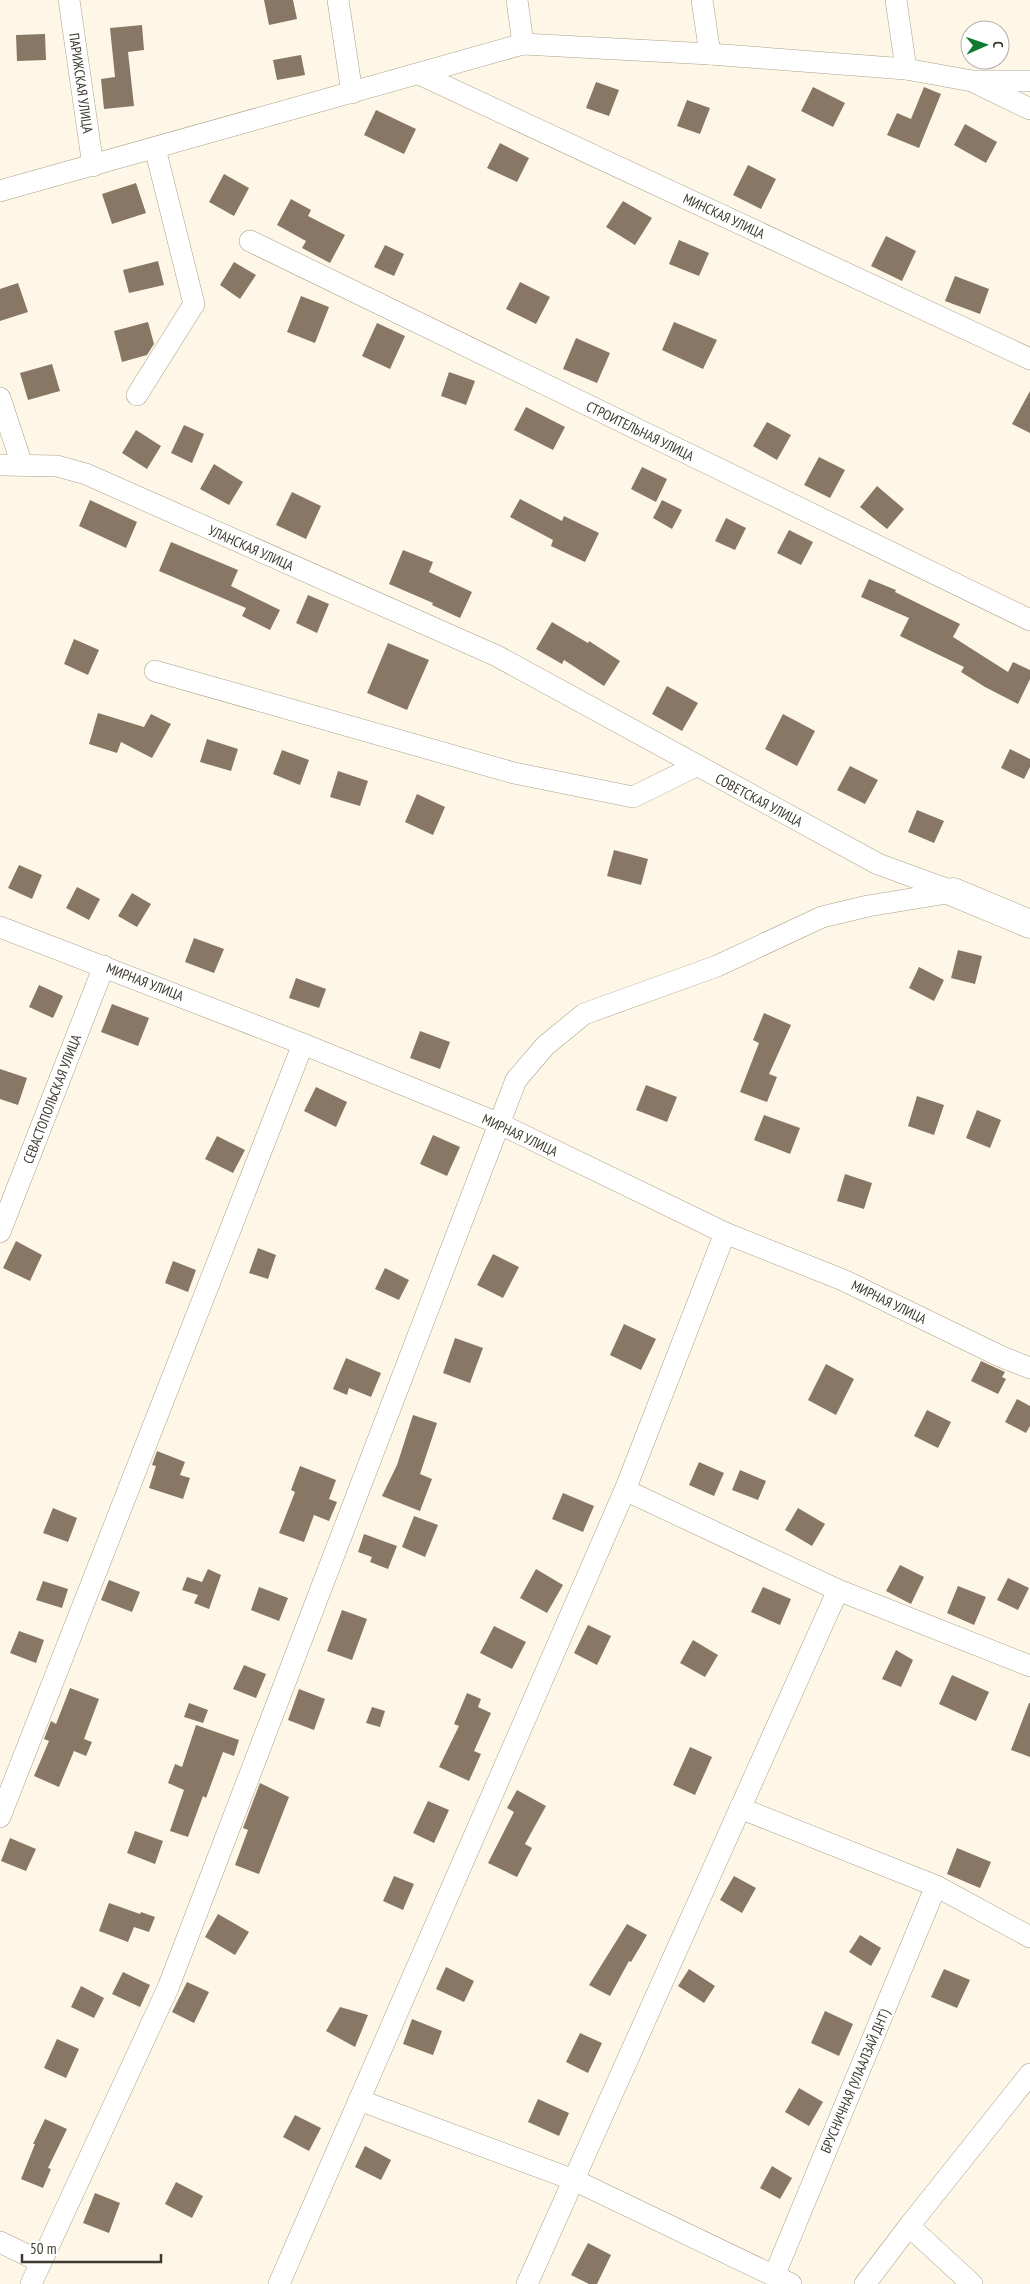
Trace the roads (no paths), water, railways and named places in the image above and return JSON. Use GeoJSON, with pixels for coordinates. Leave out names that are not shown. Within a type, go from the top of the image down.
{"type":"FeatureCollection","features":[{"type":"Feature","properties":{"kind":"main road","name":"СОВЕТСКАЯ УЛИЦА"},"geometry":{"type":"LineString","coordinates":[[953,892],[1030,924]]}},
{"type":"Feature","properties":{"kind":"street","name":"ПАРИЖСКАЯ УЛИЦА"},"geometry":{"type":"LineString","coordinates":[[69,0],[93,166]]}},
{"type":"Feature","properties":{"kind":"street"},"geometry":{"type":"LineString","coordinates":[[338,0],[352,93]]}},
{"type":"Feature","properties":{"kind":"street"},"geometry":{"type":"LineString","coordinates":[[517,0],[524,44]]}},
{"type":"Feature","properties":{"kind":"street"},"geometry":{"type":"LineString","coordinates":[[702,0],[710,54]]}},
{"type":"Feature","properties":{"kind":"street"},"geometry":{"type":"LineString","coordinates":[[896,0],[906,69]]}},
{"type":"Feature","properties":{"kind":"street"},"geometry":{"type":"LineString","coordinates":[[0,191],[524,44],[710,54],[906,69],[972,81],[1030,81]]}},
{"type":"Feature","properties":{"kind":"street","name":"МИНСКАЯ УЛИЦА"},"geometry":{"type":"LineString","coordinates":[[419,74],[1030,359]]}},
{"type":"Feature","properties":{"kind":"street"},"geometry":{"type":"LineString","coordinates":[[972,81],[1030,109]]}},
{"type":"Feature","properties":{"kind":"street"},"geometry":{"type":"LineString","coordinates":[[137,395],[194,304],[156,148]]}},
{"type":"Feature","properties":{"kind":"street","name":"СТРОИТЕЛЬНАЯ УЛИЦА"},"geometry":{"type":"LineString","coordinates":[[250,241],[1030,620]]}},
{"type":"Feature","properties":{"kind":"street"},"geometry":{"type":"LineString","coordinates":[[0,398],[22,465]]}},
{"type":"Feature","properties":{"kind":"street","name":"УЛАНСКАЯ УЛИЦА"},"geometry":{"type":"LineString","coordinates":[[0,465],[57,466],[86,474],[497,656]]}},
{"type":"Feature","properties":{"kind":"street","name":"СОВЕТСКАЯ УЛИЦА"},"geometry":{"type":"LineString","coordinates":[[497,656],[878,864],[953,892]]}},
{"type":"Feature","properties":{"kind":"street"},"geometry":{"type":"LineString","coordinates":[[155,671],[514,773],[633,797],[696,766]]}},
{"type":"Feature","properties":{"kind":"street"},"geometry":{"type":"LineString","coordinates":[[31,2284],[168,1988],[516,1080],[545,1046],[584,1014],[717,966],[822,917],[868,906],[953,892]]}},
{"type":"Feature","properties":{"kind":"street","name":"МИРНАЯ УЛИЦА"},"geometry":{"type":"LineString","coordinates":[[0,927],[303,1044],[500,1124],[726,1233],[844,1280],[1002,1357],[1030,1368]]}},
{"type":"Feature","properties":{"kind":"street","name":"СЕВАСТОПОЛЬСКАЯ УЛИЦА"},"geometry":{"type":"LineString","coordinates":[[0,1232],[104,966]]}},
{"type":"Feature","properties":{"kind":"street"},"geometry":{"type":"LineString","coordinates":[[0,1817],[303,1044]]}},
{"type":"Feature","properties":{"kind":"street"},"geometry":{"type":"LineString","coordinates":[[279,2284],[625,1490],[726,1233]]}},
{"type":"Feature","properties":{"kind":"street"},"geometry":{"type":"LineString","coordinates":[[625,1490],[838,1590],[1030,1666]]}},
{"type":"Feature","properties":{"kind":"street"},"geometry":{"type":"LineString","coordinates":[[527,2284],[838,1590]]}},
{"type":"Feature","properties":{"kind":"street"},"geometry":{"type":"LineString","coordinates":[[740,1808],[936,1886],[1030,1937]]}},
{"type":"Feature","properties":{"kind":"street","name":"БРУСНИЧНАЯ (УЛААЛЗАЙ ДНТ)"},"geometry":{"type":"LineString","coordinates":[[359,2100],[574,2180],[782,2280],[936,1886]]}},
{"type":"Feature","properties":{"kind":"street"},"geometry":{"type":"LineString","coordinates":[[865,2284],[1030,2074]]}},
{"type":"Feature","properties":{"kind":"street"},"geometry":{"type":"LineString","coordinates":[[909,2226],[972,2284]]}},
{"type":"Feature","properties":{"kind":"street"},"geometry":{"type":"LineString","coordinates":[[0,2242],[41,2262]]}}]}
